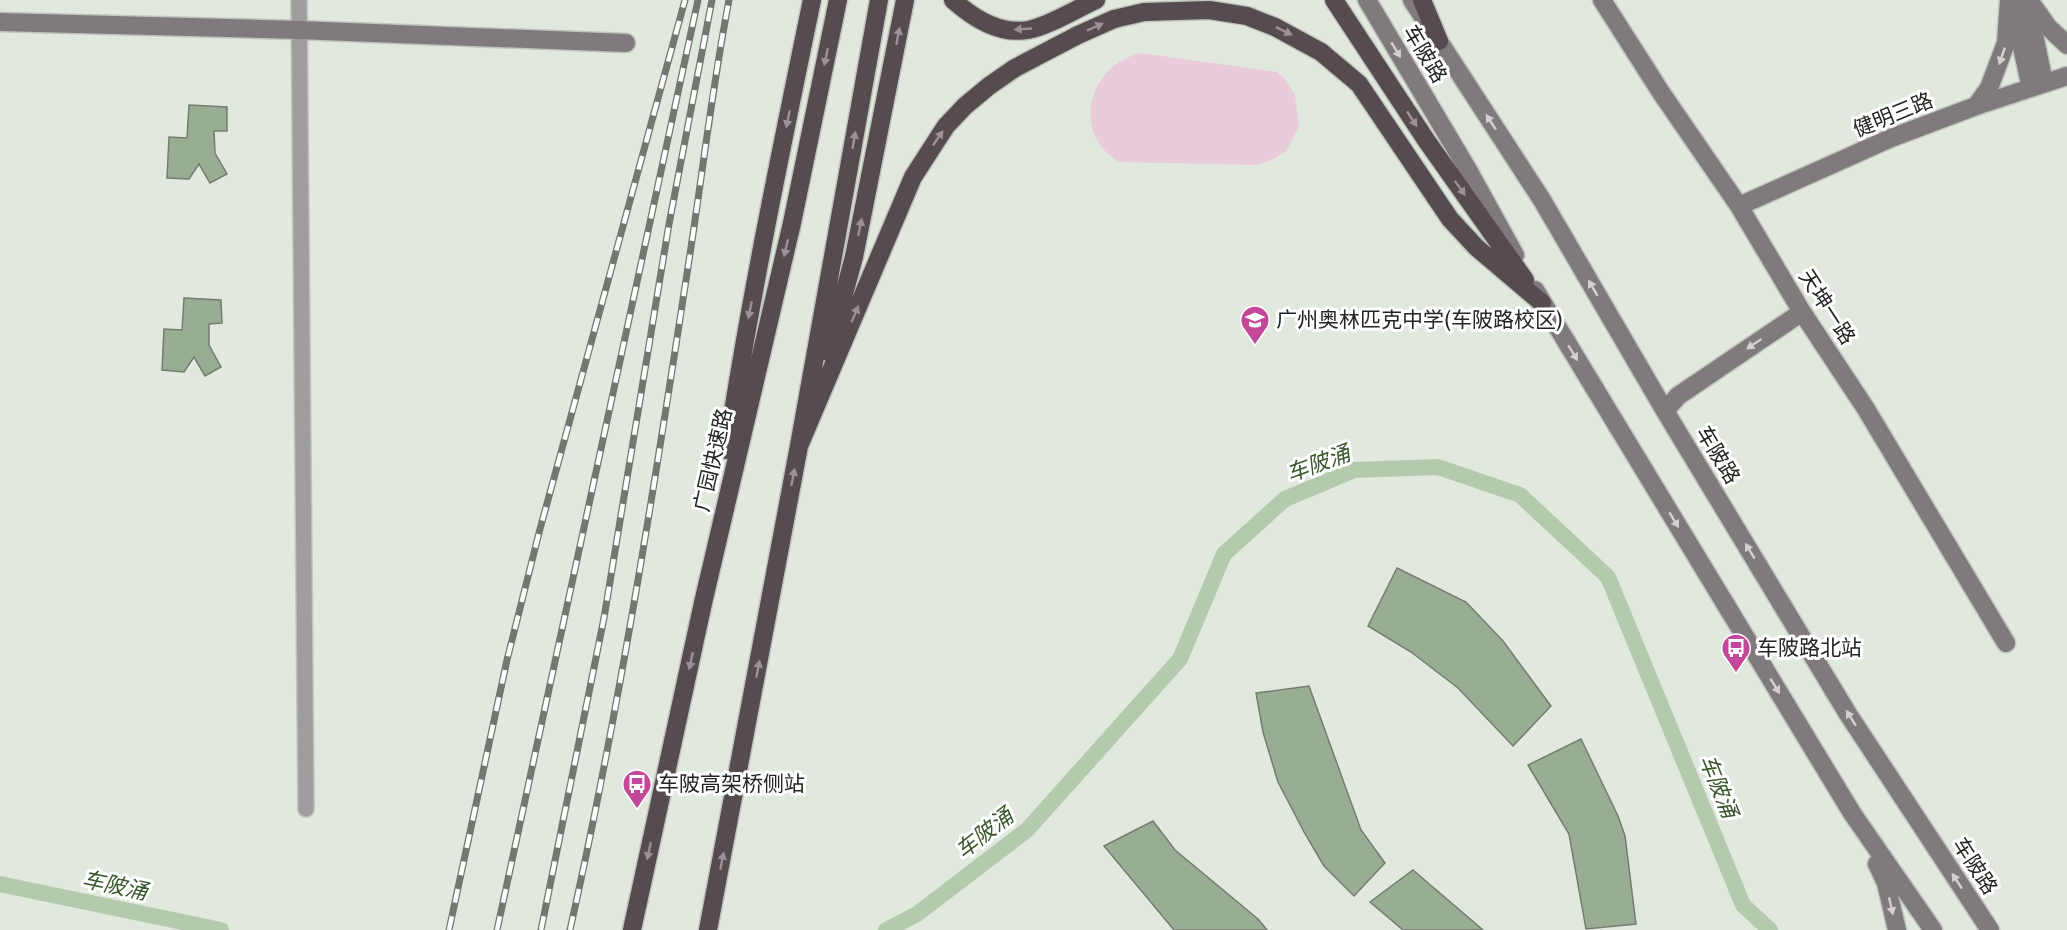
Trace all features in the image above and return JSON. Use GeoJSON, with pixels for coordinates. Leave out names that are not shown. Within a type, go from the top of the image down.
{"type":"FeatureCollection","features":[{"type":"Feature","properties":{"kind":"highway"},"geometry":{"type":"LineString","coordinates":[[703,603],[740,365],[812,0]]}},
{"type":"Feature","properties":{"kind":"highway","name":"广园快速路"},"geometry":{"type":"LineString","coordinates":[[633,926],[703,603],[792,223],[838,0]]}},
{"type":"Feature","properties":{"kind":"highway"},"geometry":{"type":"LineString","coordinates":[[710,924],[879,0]]}},
{"type":"Feature","properties":{"kind":"highway"},"geometry":{"type":"LineString","coordinates":[[799,446],[840,316],[854,258],[905,0]]}},
{"type":"Feature","properties":{"kind":"highway"},"geometry":{"type":"LineString","coordinates":[[953,0],[968,13],[988,25],[1028,30],[1096,0]]}},
{"type":"Feature","properties":{"kind":"highway"},"geometry":{"type":"LineString","coordinates":[[1334,0],[1426,140],[1542,303]]}},
{"type":"Feature","properties":{"kind":"highway"},"geometry":{"type":"LineString","coordinates":[[1422,0],[1439,41]]}},
{"type":"Feature","properties":{"kind":"highway"},"geometry":{"type":"LineString","coordinates":[[799,446],[913,177],[946,126],[965,106],[1015,68],[1114,19],[1144,12],[1209,10],[1247,16],[1275,27],[1322,52],[1359,84],[1450,219],[1476,247],[1542,303]]}},
{"type":"Feature","properties":{"kind":"street"},"geometry":{"type":"LineString","coordinates":[[299,0],[306,809]]}},
{"type":"Feature","properties":{"kind":"street","name":"车陂路"},"geometry":{"type":"LineString","coordinates":[[1367,0],[1467,168],[1542,303],[1852,813],[1933,930]]}},
{"type":"Feature","properties":{"kind":"street","name":"车陂路"},"geometry":{"type":"LineString","coordinates":[[1412,0],[1542,200],[1665,411],[1848,714],[1990,930]]}},
{"type":"Feature","properties":{"kind":"street","name":"天坤一路"},"geometry":{"type":"LineString","coordinates":[[1602,0],[1662,94],[1739,206],[1802,312],[1866,409],[2006,643]]}},
{"type":"Feature","properties":{"kind":"street"},"geometry":{"type":"LineString","coordinates":[[2010,0],[2038,86]]}},
{"type":"Feature","properties":{"kind":"street"},"geometry":{"type":"LineString","coordinates":[[1976,106],[1989,88],[2006,43],[2010,0]]}},
{"type":"Feature","properties":{"kind":"street"},"geometry":{"type":"LineString","coordinates":[[2028,0],[2038,86]]}},
{"type":"Feature","properties":{"kind":"street"},"geometry":{"type":"LineString","coordinates":[[2028,0],[2048,27],[2067,45]]}},
{"type":"Feature","properties":{"kind":"street"},"geometry":{"type":"LineString","coordinates":[[0,22],[299,30],[626,44]]}},
{"type":"Feature","properties":{"kind":"street","name":"健明三路"},"geometry":{"type":"LineString","coordinates":[[1739,206],[1892,138],[1976,106],[2067,76]]}},
{"type":"Feature","properties":{"kind":"street"},"geometry":{"type":"LineString","coordinates":[[1665,411],[1678,396],[1802,312]]}},
{"type":"Feature","properties":{"kind":"street"},"geometry":{"type":"LineString","coordinates":[[1852,813],[1886,883],[1897,930]]}},
{"type":"Feature","properties":{"kind":"shaded area"},"geometry":{"type":"Polygon","coordinates":[[[1140,53],[1277,72],[1284,78],[1295,95],[1299,127],[1286,151],[1274,159],[1256,165],[1119,162],[1104,149],[1094,134],[1090,118],[1092,102],[1098,86],[1108,72],[1122,60],[1140,53]]]}},
{"type":"Feature","properties":{"kind":"building"},"geometry":{"type":"Polygon","coordinates":[[[189,105],[227,107],[227,131],[214,131],[215,153],[227,174],[210,183],[199,164],[189,179],[167,178],[169,137],[187,138],[189,105]]]}},
{"type":"Feature","properties":{"kind":"building"},"geometry":{"type":"Polygon","coordinates":[[[184,298],[221,300],[222,323],[209,324],[209,345],[221,367],[205,376],[194,357],[184,372],[162,370],[164,329],[182,330],[184,298]]]}},
{"type":"Feature","properties":{"kind":"building"},"geometry":{"type":"Polygon","coordinates":[[[1397,568],[1466,602],[1503,641],[1551,706],[1513,746],[1458,688],[1411,652],[1368,626],[1397,568]]]}},
{"type":"Feature","properties":{"kind":"building"},"geometry":{"type":"Polygon","coordinates":[[[1309,686],[1361,830],[1385,863],[1354,896],[1324,866],[1304,832],[1278,782],[1263,732],[1256,693],[1309,686]]]}},
{"type":"Feature","properties":{"kind":"building"},"geometry":{"type":"Polygon","coordinates":[[[1581,739],[1618,816],[1625,836],[1636,924],[1586,929],[1569,834],[1528,765],[1581,739]]]}},
{"type":"Feature","properties":{"kind":"building"},"geometry":{"type":"Polygon","coordinates":[[[1153,821],[1175,850],[1258,919],[1267,930],[1174,930],[1104,846],[1153,821]]]}},
{"type":"Feature","properties":{"kind":"building"},"geometry":{"type":"Polygon","coordinates":[[[1413,870],[1483,930],[1403,930],[1370,902],[1413,870]]]}},
{"type":"Feature","properties":{"kind":"waterway","name":"车陂涌"},"geometry":{"type":"LineString","coordinates":[[886,930],[917,914],[1027,830],[1180,659],[1224,554],[1285,499],[1354,470],[1438,467],[1520,495],[1608,577],[1743,905],[1770,930]]}},
{"type":"Feature","properties":{"kind":"waterway","name":"车陂涌"},"geometry":{"type":"LineString","coordinates":[[0,884],[221,930]]}},
{"type":"Feature","properties":{"kind":"railway"},"geometry":{"type":"LineString","coordinates":[[449,930],[507,660],[540,529],[685,0]]}},
{"type":"Feature","properties":{"kind":"railway"},"geometry":{"type":"LineString","coordinates":[[497,930],[698,0]]}},
{"type":"Feature","properties":{"kind":"railway"},"geometry":{"type":"LineString","coordinates":[[541,930],[604,618],[669,224],[712,0]]}},
{"type":"Feature","properties":{"kind":"railway"},"geometry":{"type":"LineString","coordinates":[[570,930],[588,848],[635,600],[729,0]]}},
{"type":"Feature","properties":{"kind":"place","name":"广州奥林匹克中学(车陂路校区)"},"geometry":{"type":"Point","coordinates":[1255,346]}},
{"type":"Feature","properties":{"kind":"place","name":"车陂路北站"},"geometry":{"type":"Point","coordinates":[1736,674]}},
{"type":"Feature","properties":{"kind":"place","name":"车陂高架桥侧站"},"geometry":{"type":"Point","coordinates":[637,810]}}]}
